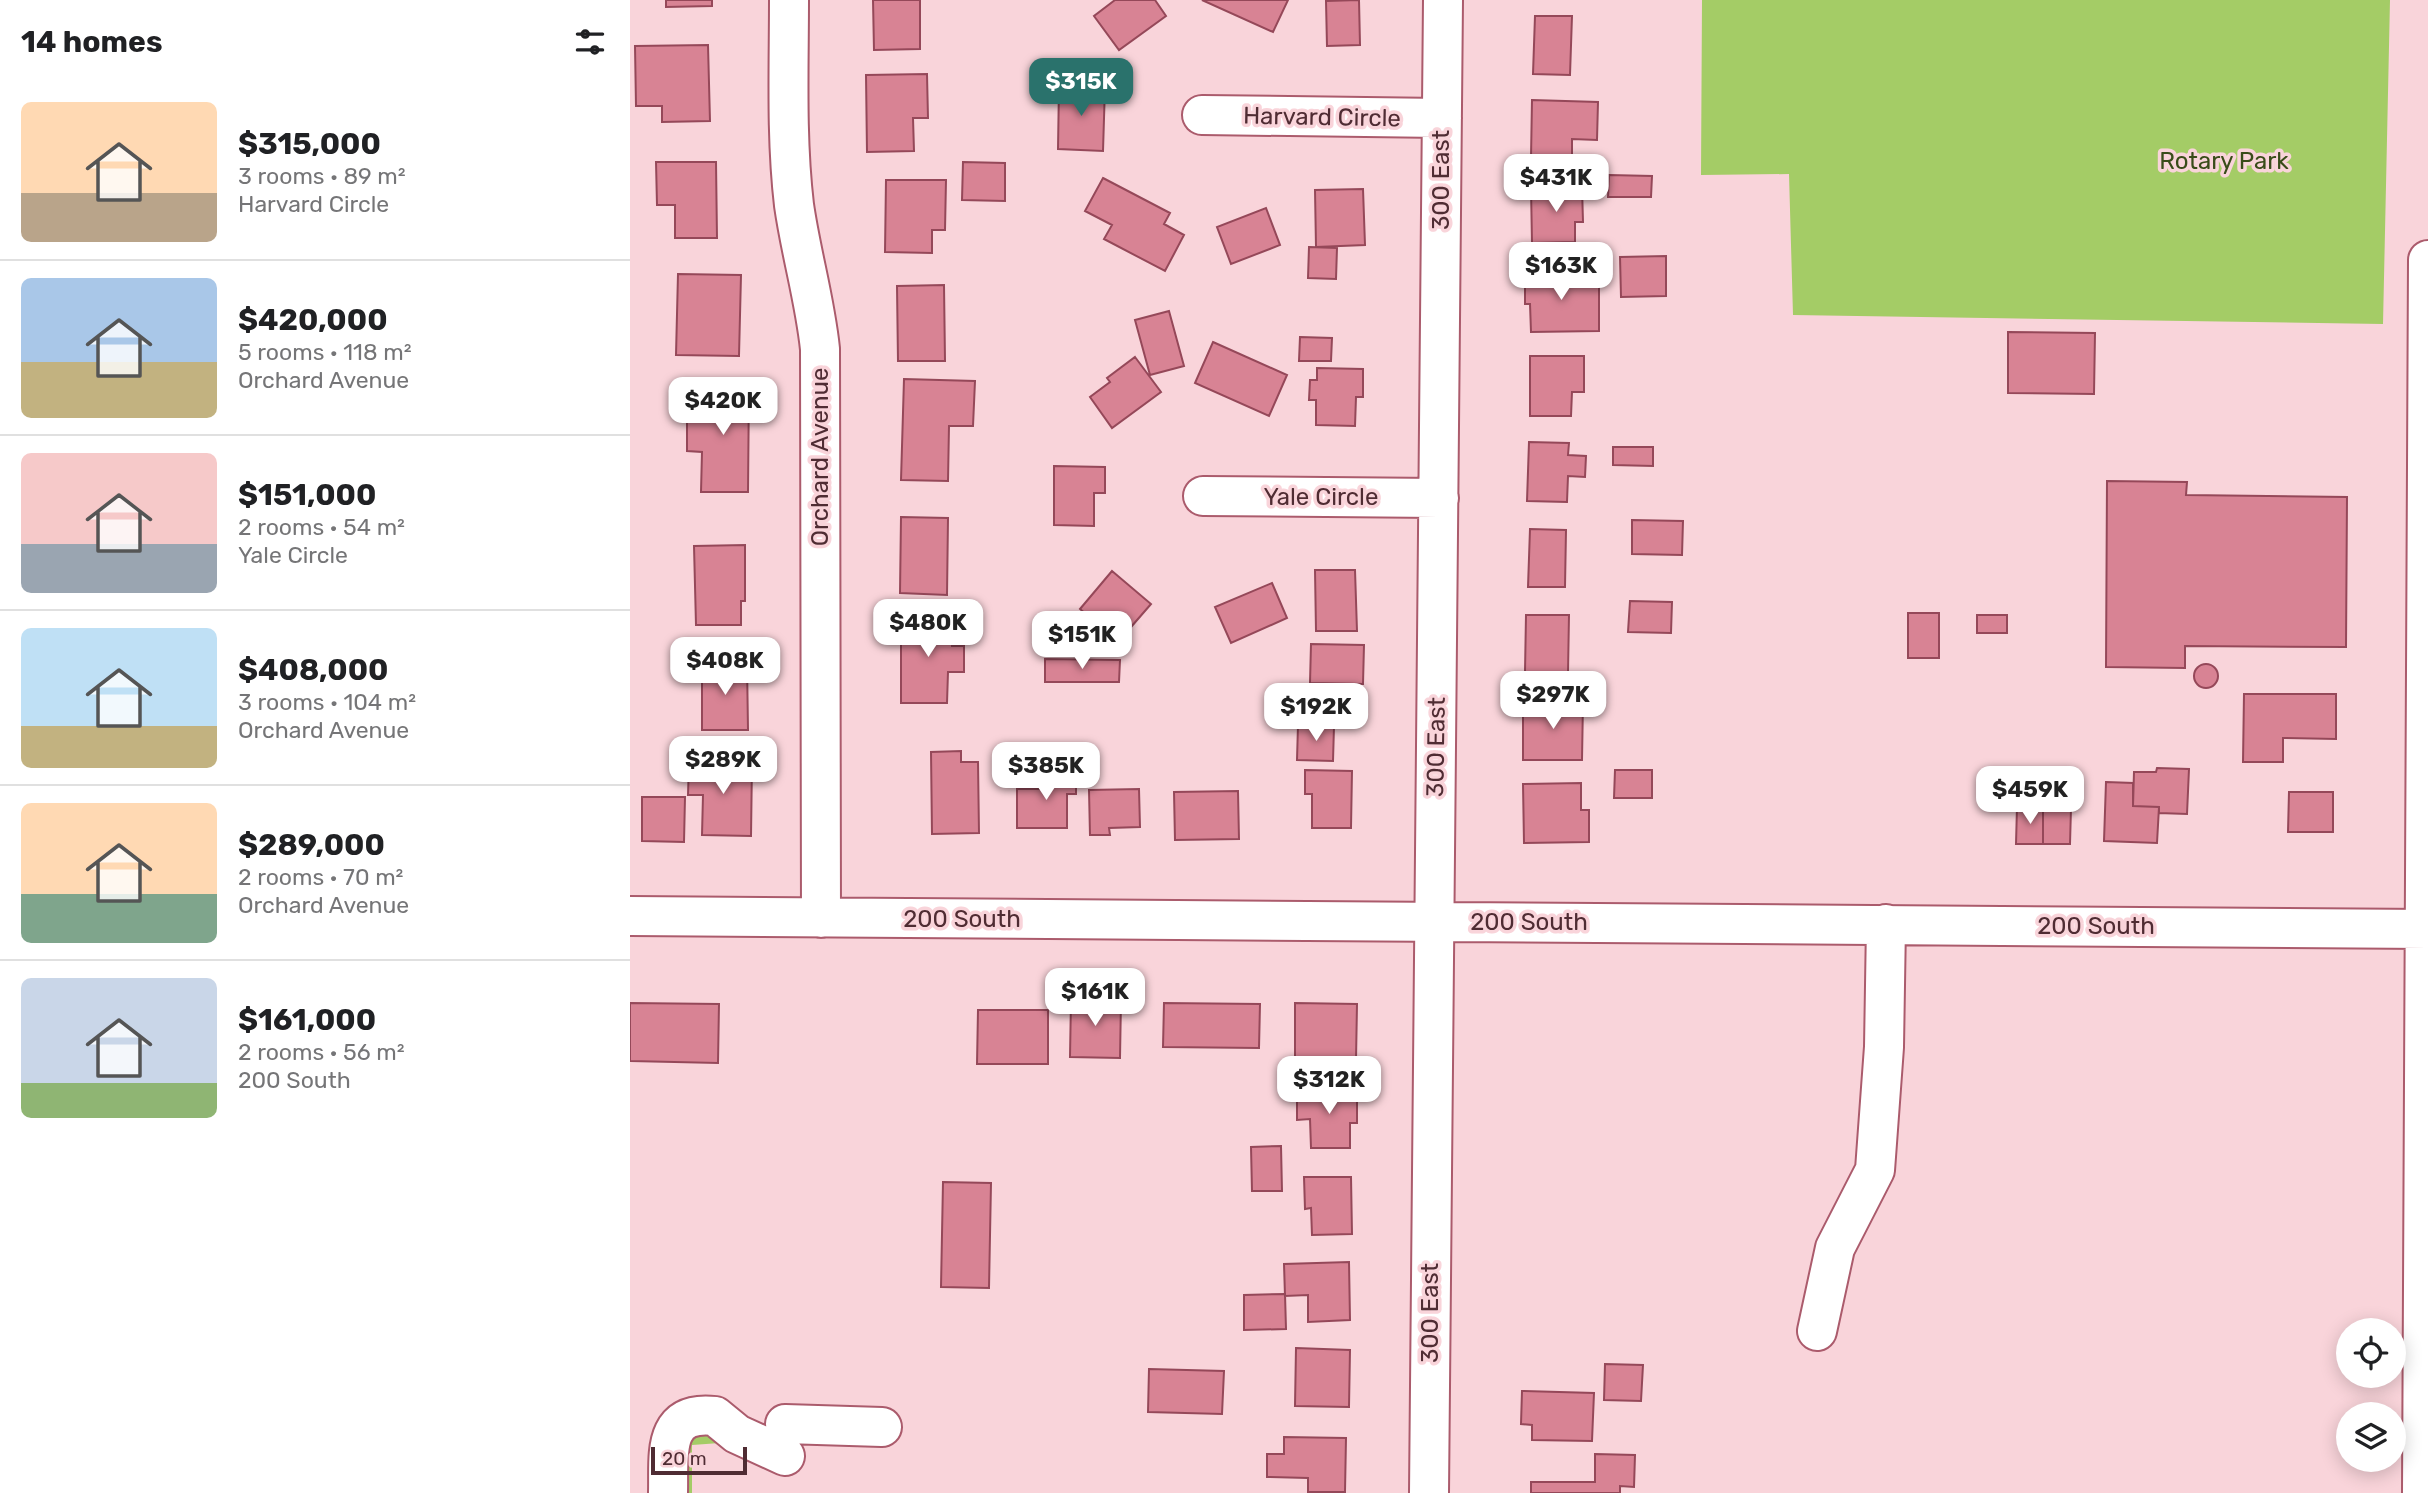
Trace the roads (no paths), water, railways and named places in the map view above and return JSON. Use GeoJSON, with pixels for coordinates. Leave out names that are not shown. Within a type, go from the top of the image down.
{"type":"FeatureCollection","features":[{"type":"Feature","properties":{"kind":"street","name":"Orchard Avenue"},"geometry":{"type":"LineString","coordinates":[[789,0],[790,166],[795,209],[816,305],[820,349],[821,918]]}},
{"type":"Feature","properties":{"kind":"street","name":"300 East"},"geometry":{"type":"LineString","coordinates":[[1429,1493],[1443,0]]}},
{"type":"Feature","properties":{"kind":"street","name":"Harvard Circle"},"geometry":{"type":"LineString","coordinates":[[1202,115],[1442,118]]}},
{"type":"Feature","properties":{"kind":"street"},"geometry":{"type":"LineString","coordinates":[[2422,1493],[2426,1298],[2428,260]]}},
{"type":"Feature","properties":{"kind":"street","name":"Yale Circle"},"geometry":{"type":"LineString","coordinates":[[1203,496],[1439,498]]}},
{"type":"Feature","properties":{"kind":"street","name":"200 South"},"geometry":{"type":"LineString","coordinates":[[630,916],[2426,929]]}},
{"type":"Feature","properties":{"kind":"street"},"geometry":{"type":"LineString","coordinates":[[1817,1331],[1835,1248],[1875,1170],[1884,1047],[1886,925]]}},
{"type":"Feature","properties":{"kind":"street"},"geometry":{"type":"LineString","coordinates":[[668,1493],[669,1446],[675,1429],[685,1419],[715,1416],[737,1434],[785,1440],[882,1427]]}},
{"type":"Feature","properties":{"kind":"park label","name":"Rotary Park"},"geometry":{"type":"Point","coordinates":[2224,161]}}]}
